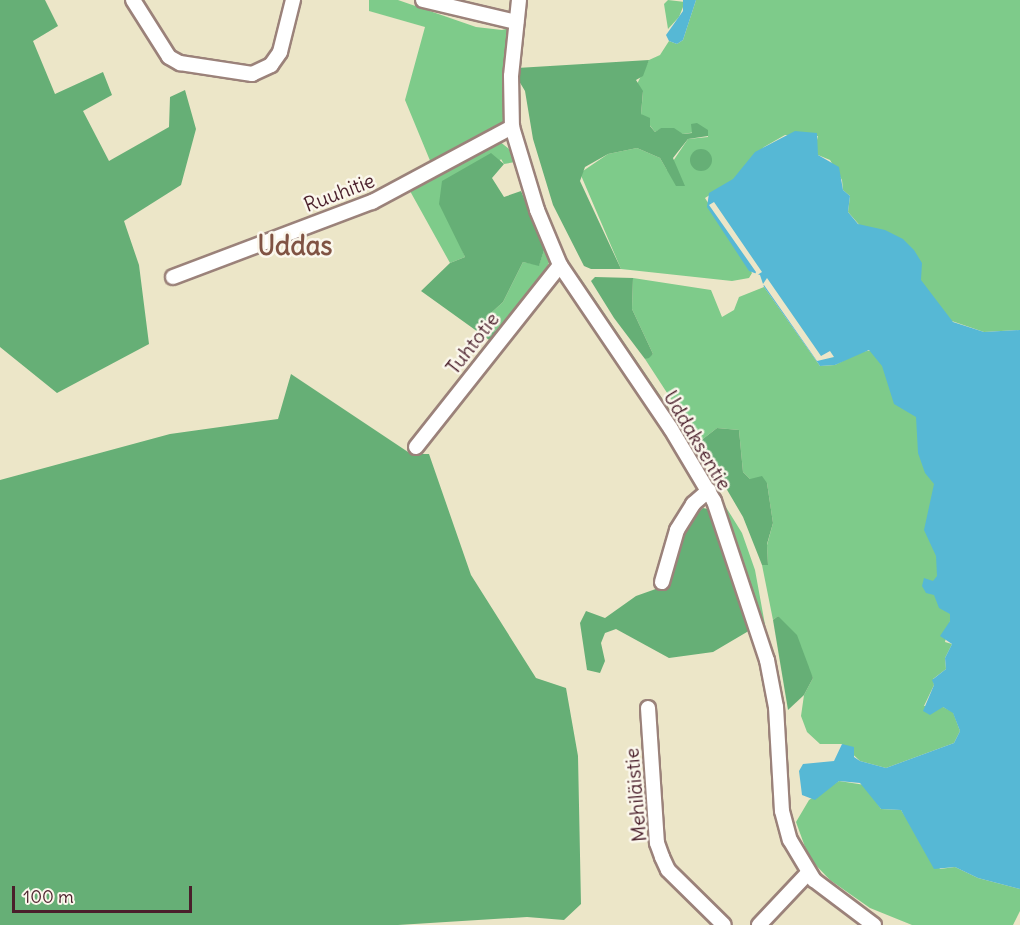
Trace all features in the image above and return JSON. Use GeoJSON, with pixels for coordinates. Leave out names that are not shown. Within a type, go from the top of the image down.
{"type":"FeatureCollection","features":[{"type":"Feature","properties":{"kind":"street"},"geometry":{"type":"LineString","coordinates":[[133,0],[170,57],[180,63],[252,74],[271,65],[280,52],[293,0]]}},
{"type":"Feature","properties":{"kind":"street"},"geometry":{"type":"LineString","coordinates":[[423,0],[516,22]]}},
{"type":"Feature","properties":{"kind":"street","name":"Uddaksentie"},"geometry":{"type":"LineString","coordinates":[[519,0],[510,102],[512,127],[530,190],[560,265],[709,490],[767,660],[776,706],[785,824],[808,873],[874,925]]}},
{"type":"Feature","properties":{"kind":"street","name":"Ruuhitie"},"geometry":{"type":"LineString","coordinates":[[173,277],[372,202],[512,127]]}},
{"type":"Feature","properties":{"kind":"street","name":"Tuhtotie"},"geometry":{"type":"LineString","coordinates":[[416,447],[560,265]]}},
{"type":"Feature","properties":{"kind":"street"},"geometry":{"type":"LineString","coordinates":[[663,582],[677,530],[693,504],[709,490]]}},
{"type":"Feature","properties":{"kind":"street","name":"Mehiläistie"},"geometry":{"type":"LineString","coordinates":[[648,708],[657,843],[668,870],[724,925]]}},
{"type":"Feature","properties":{"kind":"street"},"geometry":{"type":"LineString","coordinates":[[759,925],[808,873]]}},
{"type":"Feature","properties":{"kind":"green space"},"geometry":{"type":"Polygon","coordinates":[[[0,0],[45,0],[58,26],[33,41],[55,94],[103,72],[112,95],[83,111],[109,161],[169,127],[170,97],[185,90],[196,129],[181,185],[124,221],[139,265],[149,344],[57,393],[0,347],[0,0]]]}},
{"type":"Feature","properties":{"kind":"green space"},"geometry":{"type":"Polygon","coordinates":[[[369,0],[398,0],[476,27],[502,30],[510,28],[503,123],[431,163],[405,100],[425,27],[369,11],[369,0]]]}},
{"type":"Feature","properties":{"kind":"green space"},"geometry":{"type":"Polygon","coordinates":[[[668,0],[685,2],[679,17],[668,29],[664,4],[668,0]]]}},
{"type":"Feature","properties":{"kind":"green space"},"geometry":{"type":"Polygon","coordinates":[[[696,0],[1020,0],[1020,330],[984,332],[940,317],[848,212],[850,196],[843,190],[842,180],[830,160],[818,155],[815,148],[818,136],[785,135],[764,147],[733,180],[705,198],[752,273],[749,278],[732,281],[621,269],[580,173],[608,154],[637,148],[660,158],[667,170],[688,139],[708,137],[708,130],[683,134],[662,128],[655,132],[641,114],[643,92],[636,86],[649,60],[660,55],[669,41],[677,44],[683,40],[696,0]]]}},
{"type":"Feature","properties":{"kind":"green space"},"geometry":{"type":"Polygon","coordinates":[[[649,60],[643,76],[636,80],[643,91],[641,114],[650,118],[650,126],[655,132],[661,128],[674,128],[683,134],[692,133],[691,124],[697,123],[708,130],[708,136],[688,139],[673,158],[685,186],[676,186],[660,158],[637,148],[608,154],[585,167],[580,181],[621,269],[591,269],[584,266],[553,205],[533,139],[525,91],[516,76],[517,68],[649,60]]]}},
{"type":"Feature","properties":{"kind":"green space"},"geometry":{"type":"Polygon","coordinates":[[[499,141],[513,152],[515,162],[504,164],[501,159],[454,230],[465,257],[450,263],[410,191],[499,141]]]}},
{"type":"Feature","properties":{"kind":"green space"},"geometry":{"type":"Polygon","coordinates":[[[701,149],[709,152],[712,160],[709,168],[701,171],[693,168],[690,160],[693,152],[701,149]]]}},
{"type":"Feature","properties":{"kind":"green space"},"geometry":{"type":"Polygon","coordinates":[[[491,153],[504,164],[492,178],[504,197],[521,191],[545,247],[539,266],[523,262],[503,302],[491,313],[490,325],[497,332],[492,342],[421,291],[450,263],[465,257],[439,204],[442,181],[491,153]]]}},
{"type":"Feature","properties":{"kind":"green space"},"geometry":{"type":"Polygon","coordinates":[[[545,247],[551,257],[545,273],[497,332],[490,325],[491,313],[503,302],[523,262],[539,265],[545,247]]]}},
{"type":"Feature","properties":{"kind":"green space"},"geometry":{"type":"Polygon","coordinates":[[[579,276],[670,410],[719,493],[716,495],[575,279],[579,276]]]}},
{"type":"Feature","properties":{"kind":"green space"},"geometry":{"type":"Polygon","coordinates":[[[595,277],[633,278],[632,309],[653,354],[649,358],[645,359],[614,318],[591,281],[595,277]]]}},
{"type":"Feature","properties":{"kind":"green space"},"geometry":{"type":"Polygon","coordinates":[[[633,278],[711,290],[722,317],[734,310],[739,297],[764,287],[820,366],[835,365],[860,352],[881,349],[952,463],[950,621],[945,642],[952,644],[945,658],[946,669],[933,679],[934,685],[924,706],[943,707],[953,712],[960,731],[954,743],[886,768],[860,761],[842,744],[820,744],[807,732],[801,716],[804,695],[813,678],[778,616],[773,620],[762,565],[768,564],[767,545],[773,523],[767,483],[750,479],[743,472],[739,430],[717,428],[699,442],[645,359],[653,354],[632,309],[633,278]]]}},
{"type":"Feature","properties":{"kind":"green space"},"geometry":{"type":"Polygon","coordinates":[[[291,374],[411,454],[429,454],[471,575],[536,678],[566,688],[578,756],[581,904],[564,920],[527,917],[398,925],[0,925],[0,480],[170,434],[278,419],[291,374]]]}},
{"type":"Feature","properties":{"kind":"green space"},"geometry":{"type":"Polygon","coordinates":[[[717,428],[739,430],[743,472],[750,479],[762,476],[767,483],[773,523],[767,544],[768,565],[762,565],[743,517],[699,442],[717,428]]]}},
{"type":"Feature","properties":{"kind":"green space"},"geometry":{"type":"Polygon","coordinates":[[[724,504],[742,533],[755,570],[772,663],[742,561],[720,506],[724,504]]]}},
{"type":"Feature","properties":{"kind":"green space"},"geometry":{"type":"Polygon","coordinates":[[[703,508],[708,509],[752,629],[713,652],[669,658],[616,629],[605,633],[601,643],[605,661],[600,673],[587,670],[580,623],[586,611],[605,618],[636,596],[667,585],[683,526],[703,508]]]}},
{"type":"Feature","properties":{"kind":"green space"},"geometry":{"type":"Polygon","coordinates":[[[778,616],[797,635],[813,678],[804,695],[788,710],[773,620],[778,616]]]}},
{"type":"Feature","properties":{"kind":"green space"},"geometry":{"type":"Polygon","coordinates":[[[839,781],[865,785],[881,809],[901,810],[940,869],[955,867],[978,878],[1020,889],[1020,911],[1013,925],[912,925],[870,908],[830,880],[809,858],[796,822],[809,800],[839,781]]]}},
{"type":"Feature","properties":{"kind":"water"},"geometry":{"type":"Polygon","coordinates":[[[683,0],[696,0],[683,40],[677,44],[669,41],[666,35],[683,11],[683,0]]]}},
{"type":"Feature","properties":{"kind":"water"},"geometry":{"type":"Polygon","coordinates":[[[795,131],[817,133],[818,155],[839,167],[843,190],[850,196],[848,212],[858,224],[885,230],[903,239],[914,250],[922,263],[921,280],[953,322],[984,332],[1020,330],[1020,889],[978,878],[955,867],[934,869],[901,810],[881,809],[860,783],[839,781],[815,800],[802,795],[799,771],[803,764],[834,761],[842,744],[854,747],[854,757],[860,761],[886,768],[954,743],[960,731],[953,713],[943,707],[930,715],[923,711],[934,685],[932,680],[946,669],[945,658],[952,644],[940,636],[950,621],[950,614],[939,608],[934,595],[926,593],[922,586],[924,578],[933,581],[937,576],[936,556],[924,530],[934,484],[925,473],[918,453],[916,417],[894,404],[882,366],[869,350],[835,365],[820,366],[764,287],[760,275],[749,271],[707,207],[709,193],[733,179],[755,152],[795,131]]]}},
{"type":"Feature","properties":{"kind":"pier"},"geometry":{"type":"Polygon","coordinates":[[[714,202],[762,272],[754,277],[756,272],[709,205],[714,202]]]}},
{"type":"Feature","properties":{"kind":"pier"},"geometry":{"type":"Polygon","coordinates":[[[767,278],[821,356],[830,351],[834,357],[817,361],[764,285],[761,287],[767,278]]]}},
{"type":"Feature","properties":{"kind":"district","name":"Uddas"},"geometry":{"type":"Point","coordinates":[295,246]}}]}
